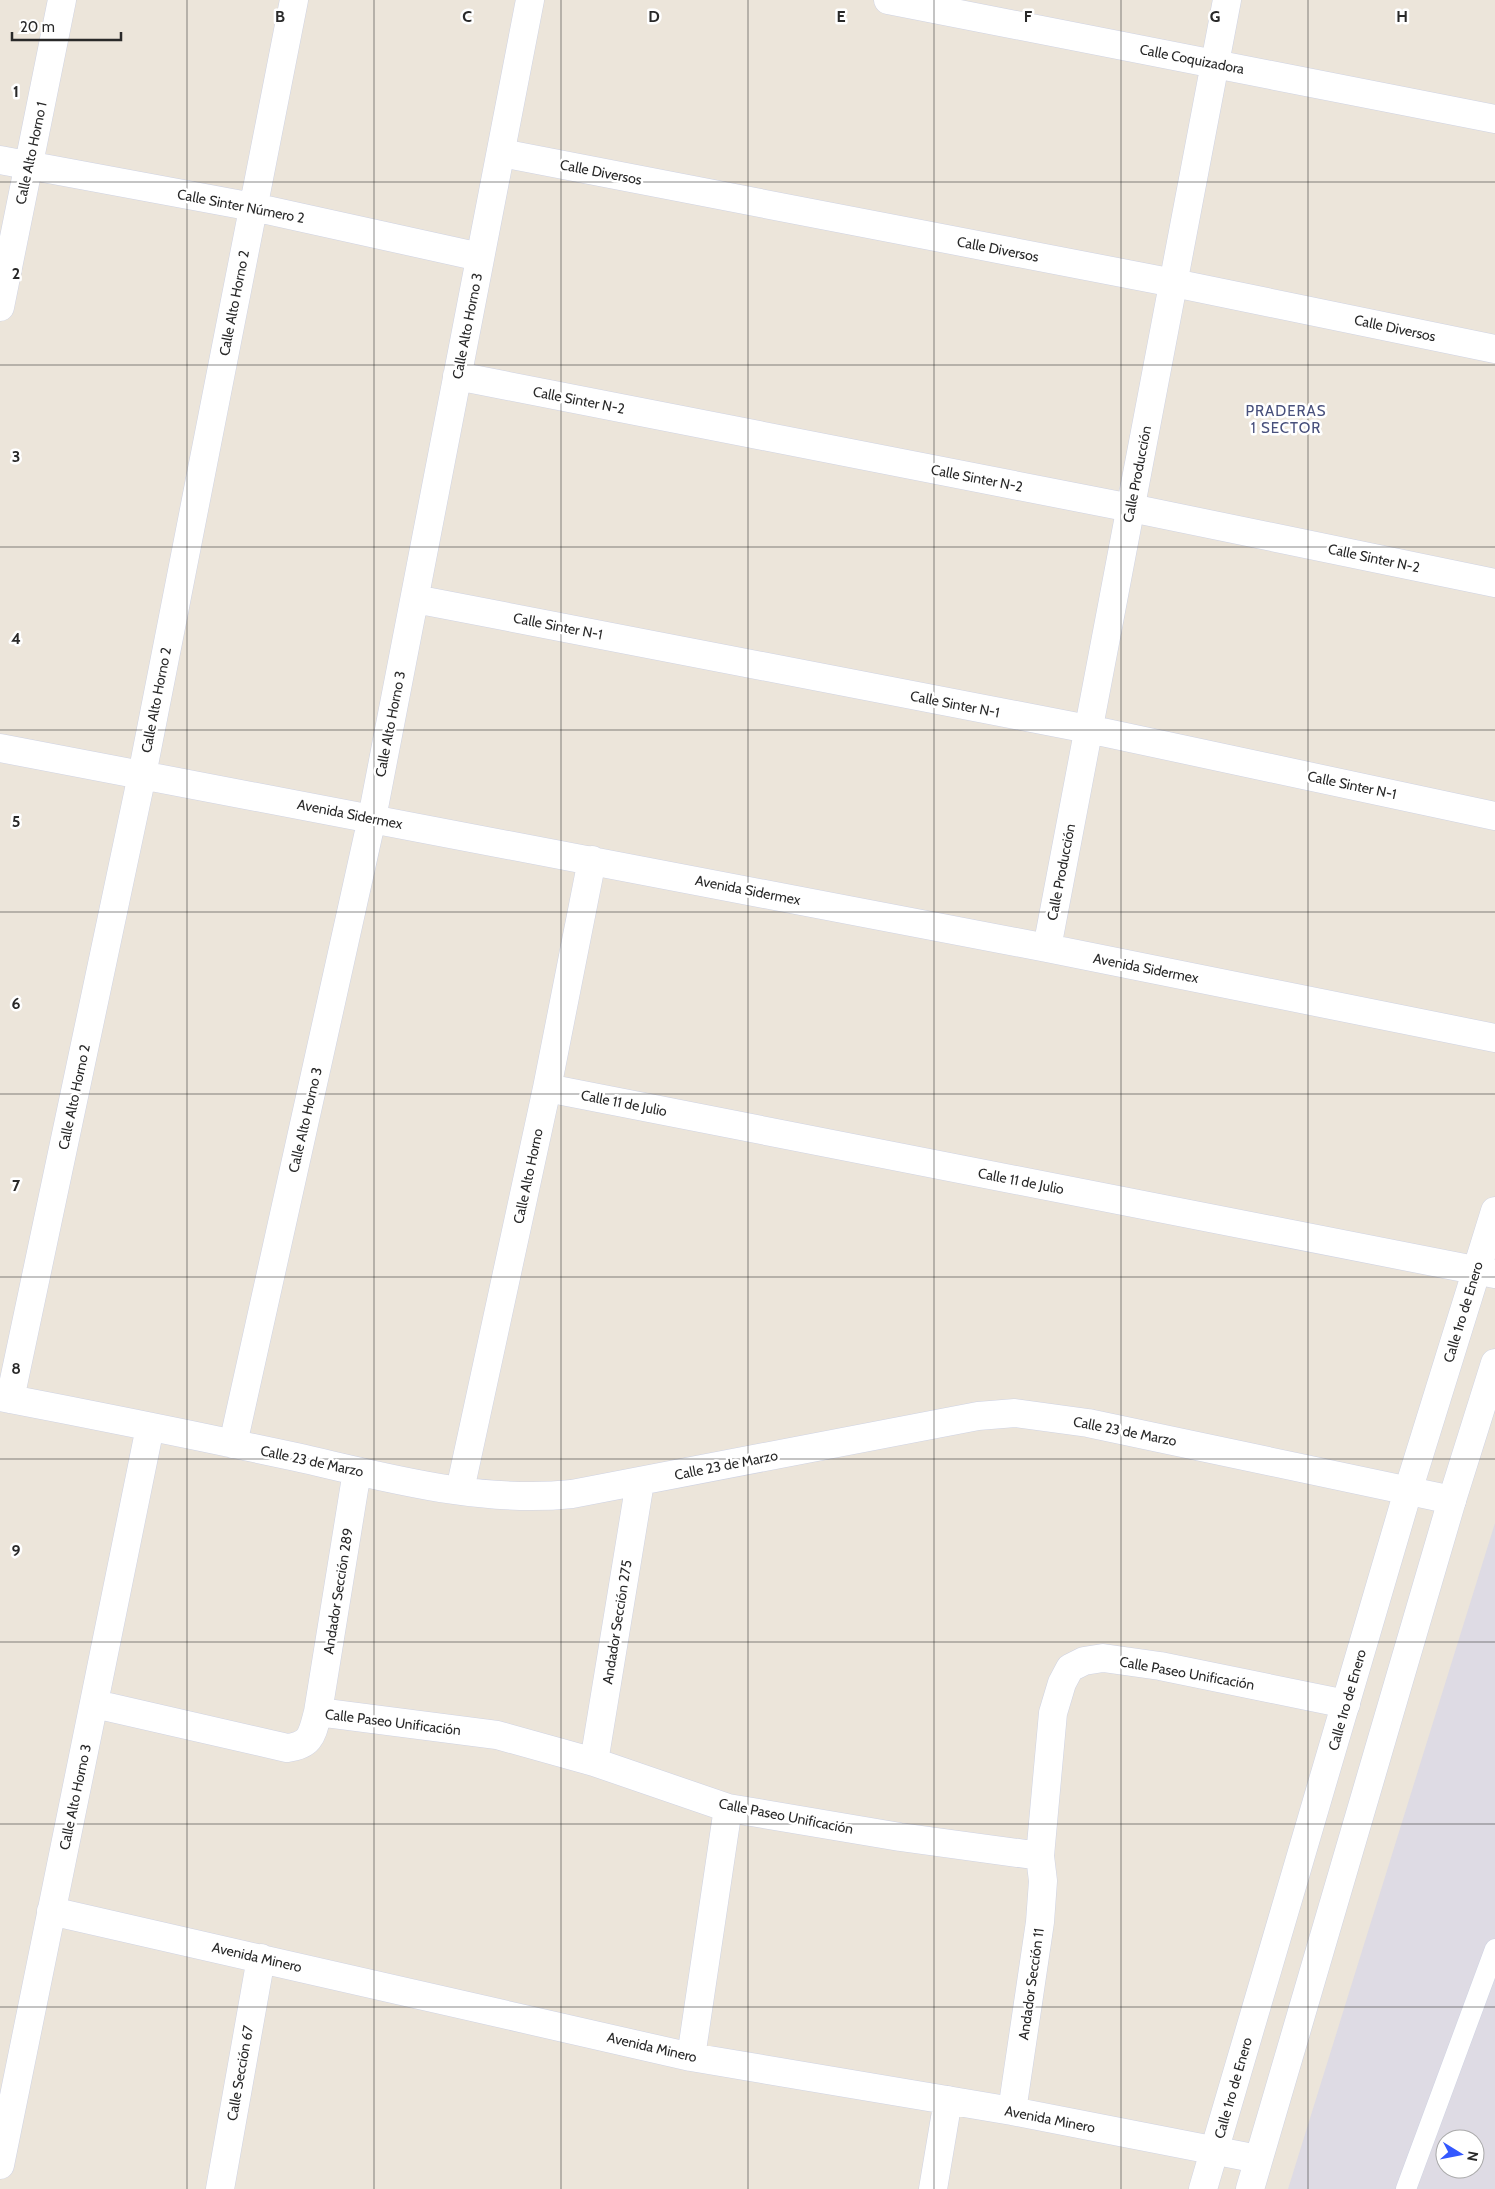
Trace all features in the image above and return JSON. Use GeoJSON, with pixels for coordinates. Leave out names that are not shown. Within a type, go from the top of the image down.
{"type":"FeatureCollection","features":[{"type":"Feature","properties":{"kind":"street","name":"Calle Alto Horno 1"},"geometry":{"type":"LineString","coordinates":[[0,307],[62,0]]}},
{"type":"Feature","properties":{"kind":"street","name":"Calle Alto Horno 2"},"geometry":{"type":"LineString","coordinates":[[5,1398],[142,775],[294,0]]}},
{"type":"Feature","properties":{"kind":"street","name":"Calle Alto Horno 3"},"geometry":{"type":"LineString","coordinates":[[233,1444],[372,818],[530,0]]}},
{"type":"Feature","properties":{"kind":"street","name":"Calle Coquizadora"},"geometry":{"type":"LineString","coordinates":[[888,0],[1495,119]]}},
{"type":"Feature","properties":{"kind":"street","name":"Calle Producción"},"geometry":{"type":"LineString","coordinates":[[1047,948],[1227,0]]}},
{"type":"Feature","properties":{"kind":"street","name":"Calle Diversos"},"geometry":{"type":"LineString","coordinates":[[500,153],[1174,283],[1495,349]]}},
{"type":"Feature","properties":{"kind":"street","name":"Calle Sinter Número 2"},"geometry":{"type":"LineString","coordinates":[[0,160],[253,207],[480,256]]}},
{"type":"Feature","properties":{"kind":"street","name":"Calle Sinter N-2"},"geometry":{"type":"LineString","coordinates":[[458,376],[1495,582]]}},
{"type":"Feature","properties":{"kind":"street","name":"Calle Sinter N-1"},"geometry":{"type":"LineString","coordinates":[[415,599],[1088,730],[1495,816]]}},
{"type":"Feature","properties":{"kind":"street","name":"Avenida Sidermex"},"geometry":{"type":"LineString","coordinates":[[0,748],[1047,948],[1495,1038]]}},
{"type":"Feature","properties":{"kind":"street","name":"Calle Alto Horno"},"geometry":{"type":"LineString","coordinates":[[460,1490],[548,1088],[592,860]]}},
{"type":"Feature","properties":{"kind":"street","name":"Calle 11 de Julio"},"geometry":{"type":"LineString","coordinates":[[548,1088],[1485,1272]]}},
{"type":"Feature","properties":{"kind":"street","name":"Calle 1ro de Enero"},"geometry":{"type":"LineString","coordinates":[[1203,2189],[1408,1490],[1485,1272],[1495,1212]]}},
{"type":"Feature","properties":{"kind":"street"},"geometry":{"type":"LineString","coordinates":[[1250,2189],[1452,1500],[1495,1363]]}},
{"type":"Feature","properties":{"kind":"street","name":"Calle 23 de Marzo"},"geometry":{"type":"LineString","coordinates":[[5,1398],[357,1471],[460,1490],[540,1497],[640,1482],[978,1416],[1015,1413],[1088,1423],[1452,1500]]}},
{"type":"Feature","properties":{"kind":"street","name":"Calle Alto Horno 3"},"geometry":{"type":"LineString","coordinates":[[0,2166],[150,1428]]}},
{"type":"Feature","properties":{"kind":"street","name":"Andador Sección 289"},"geometry":{"type":"LineString","coordinates":[[318,1712],[357,1471]]}},
{"type":"Feature","properties":{"kind":"street","name":"Andador Sección 275"},"geometry":{"type":"LineString","coordinates":[[594,1762],[640,1482]]}},
{"type":"Feature","properties":{"kind":"street","name":"Calle Paseo Unificación"},"geometry":{"type":"LineString","coordinates":[[95,1704],[287,1748],[301,1746],[308,1740],[318,1712],[497,1736],[594,1762],[728,1808],[900,1837],[1040,1856],[1053,1713],[1062,1683],[1070,1668],[1084,1661],[1103,1658],[1160,1666],[1346,1704]]}},
{"type":"Feature","properties":{"kind":"street"},"geometry":{"type":"LineString","coordinates":[[691,2057],[728,1808]]}},
{"type":"Feature","properties":{"kind":"street","name":"Andador Sección 11"},"geometry":{"type":"LineString","coordinates":[[1012,2111],[1040,1922],[1043,1881],[1040,1856]]}},
{"type":"Feature","properties":{"kind":"street","name":"Avenida Minero"},"geometry":{"type":"LineString","coordinates":[[51,1911],[691,2057],[1012,2111],[1258,2159]]}},
{"type":"Feature","properties":{"kind":"street","name":"Calle Sección 67"},"geometry":{"type":"LineString","coordinates":[[220,2189],[261,1958]]}},
{"type":"Feature","properties":{"kind":"street"},"geometry":{"type":"LineString","coordinates":[[932,2189],[948,2100]]}},
{"type":"Feature","properties":{"kind":"lane"},"geometry":{"type":"LineString","coordinates":[[1406,2189],[1495,1949]]}},
{"type":"Feature","properties":{"kind":"shaded area"},"geometry":{"type":"Polygon","coordinates":[[[1495,1523],[1495,2189],[1288,2189],[1495,1523]]]}},
{"type":"Feature","properties":{"kind":"district","name":"PRADERAS 1 SECTOR"},"geometry":{"type":"Point","coordinates":[1286,420]}}]}
